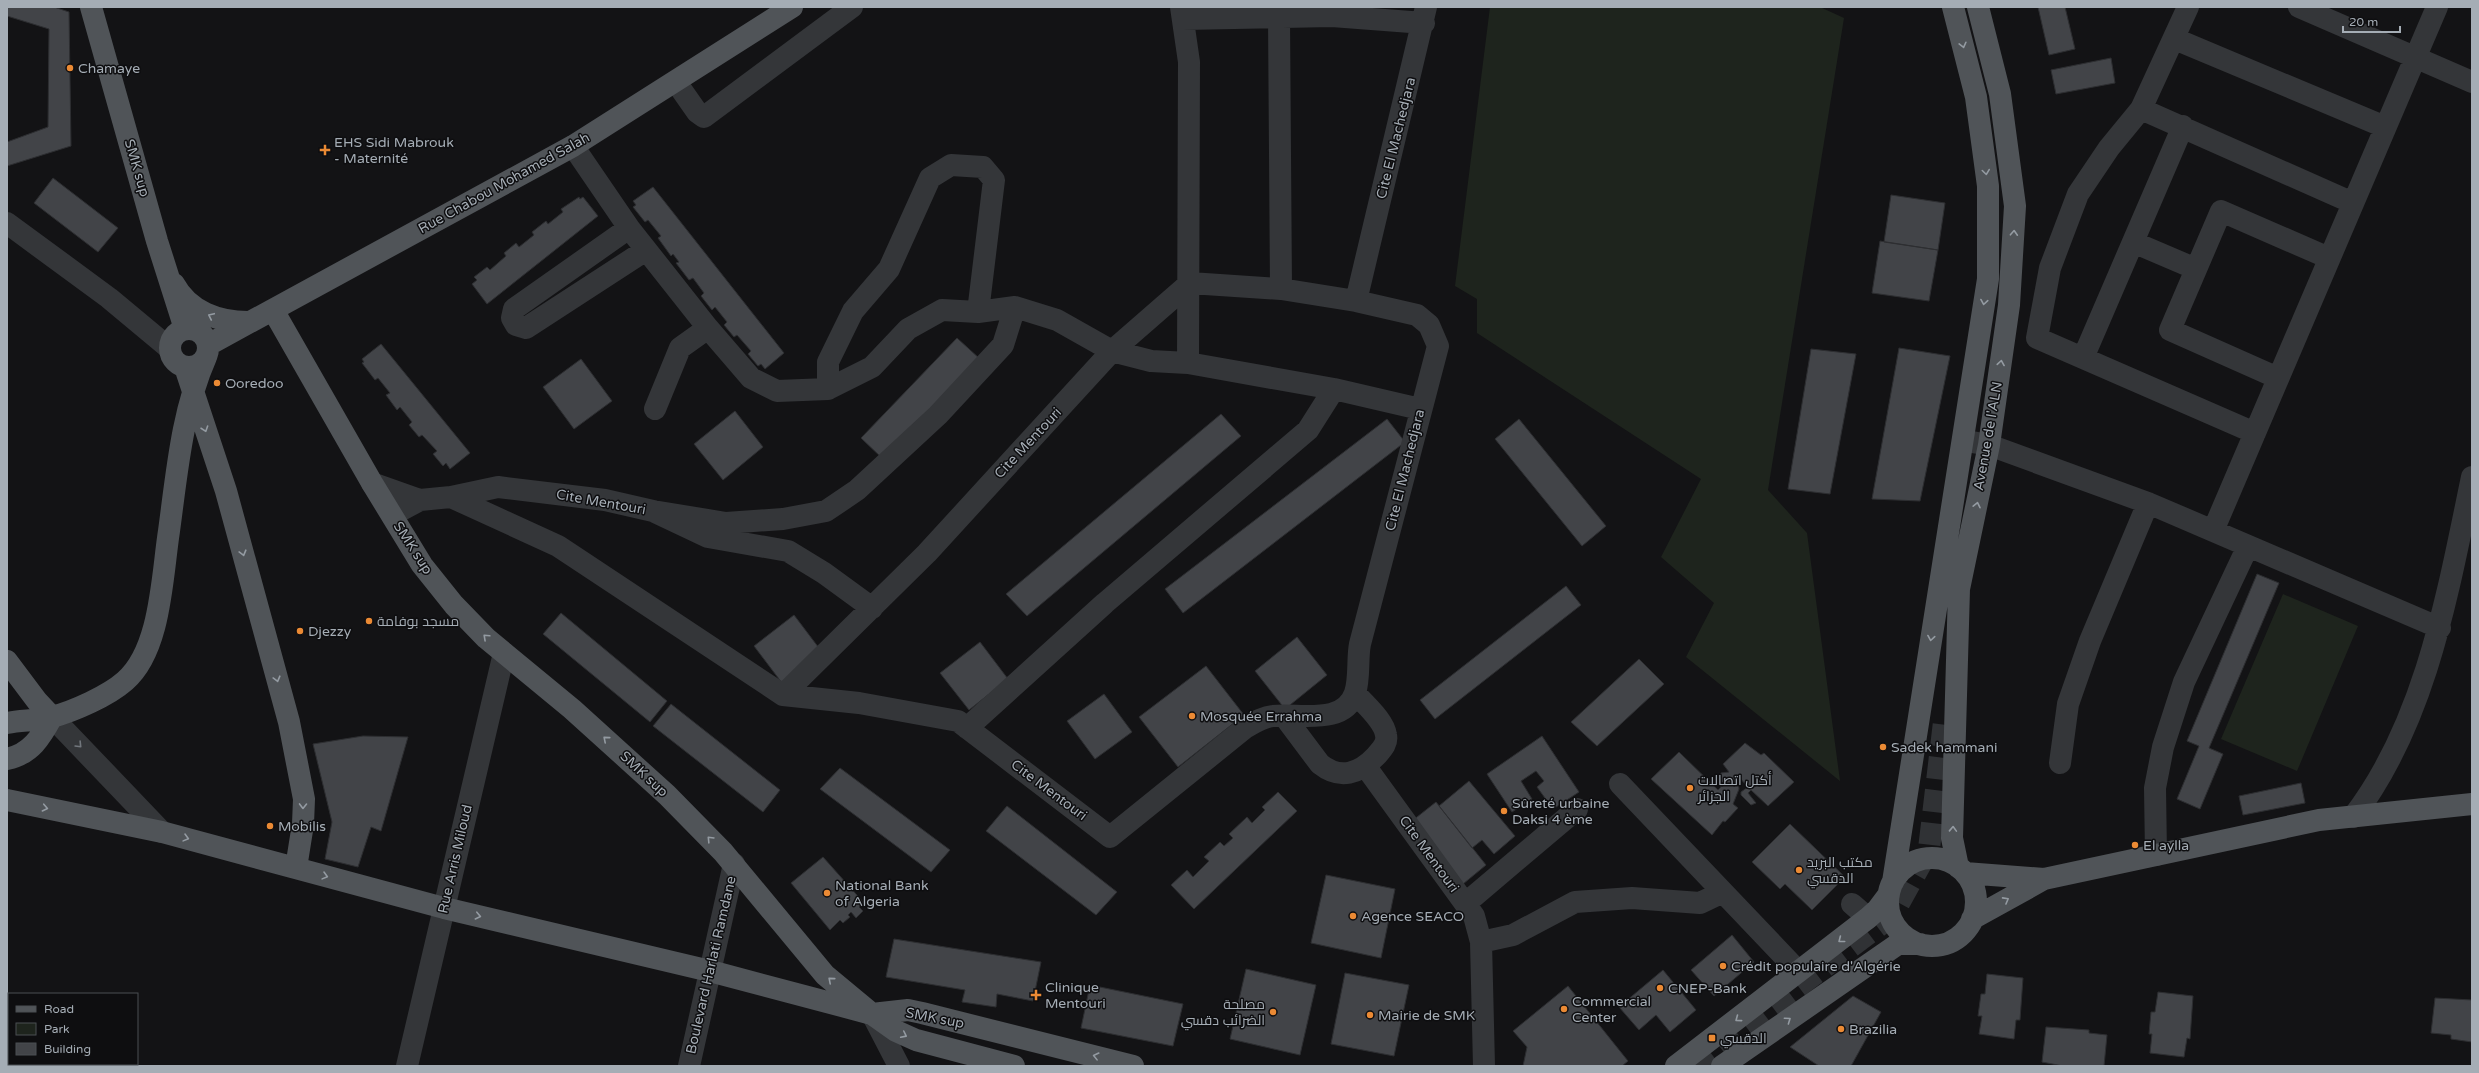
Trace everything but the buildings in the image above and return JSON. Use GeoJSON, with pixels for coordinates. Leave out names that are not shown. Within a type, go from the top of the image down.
{"type":"FeatureCollection","features":[{"type":"Feature","properties":{"kind":"main road","name":"SMK sup"},"geometry":{"type":"LineString","coordinates":[[91,7],[164,264],[185,329]]}},
{"type":"Feature","properties":{"kind":"main road","name":"Rue Chabou Mohamed Salah"},"geometry":{"type":"LineString","coordinates":[[207,351],[248,322],[273,310],[572,146],[676,82],[792,7]]}},
{"type":"Feature","properties":{"kind":"main road"},"geometry":{"type":"LineString","coordinates":[[1920,944],[1908,939],[1898,930],[1891,918],[1888,906],[1965,411],[1988,279],[1988,186],[1976,97],[1953,7]]}},
{"type":"Feature","properties":{"kind":"main road","name":"Avenue de l'ALN"},"geometry":{"type":"LineString","coordinates":[[1962,870],[1952,838],[1958,589],[1981,444],[1993,414],[2010,305],[2015,206],[2000,94],[1978,7]]}},
{"type":"Feature","properties":{"kind":"main road"},"geometry":{"type":"LineString","coordinates":[[164,264],[181,297],[210,317],[231,322],[248,322]]}},
{"type":"Feature","properties":{"kind":"main road","name":"SMK sup"},"geometry":{"type":"LineString","coordinates":[[273,310],[372,484],[422,565],[454,605],[486,638],[625,756],[667,795],[734,864],[825,975],[872,1014],[902,1010],[922,1013],[1133,1066]]}},
{"type":"Feature","properties":{"kind":"main road"},"geometry":{"type":"LineString","coordinates":[[7,724],[52,717],[116,688],[138,666],[149,643],[157,610],[178,467],[193,392],[207,351],[206,339],[198,330],[185,329],[174,335],[169,348],[176,362],[185,367],[198,366],[207,351]]}},
{"type":"Feature","properties":{"kind":"main road"},"geometry":{"type":"LineString","coordinates":[[185,367],[226,491],[289,722],[304,799],[303,824],[296,868]]}},
{"type":"Feature","properties":{"kind":"main road"},"geometry":{"type":"LineString","coordinates":[[1944,722],[1948,588],[1981,444],[1965,411]]}},
{"type":"Feature","properties":{"kind":"main road"},"geometry":{"type":"LineString","coordinates":[[7,660],[36,701],[52,717]]}},
{"type":"Feature","properties":{"kind":"main road"},"geometry":{"type":"LineString","coordinates":[[7,759],[26,752],[35,744],[52,717]]}},
{"type":"Feature","properties":{"kind":"main road"},"geometry":{"type":"LineString","coordinates":[[7,800],[162,832],[444,908],[710,971],[872,1014],[896,1031],[916,1040],[1014,1066]]}},
{"type":"Feature","properties":{"kind":"main road"},"geometry":{"type":"LineString","coordinates":[[1722,1066],[1898,944],[1938,945],[1949,942],[1959,936],[1972,918],[2044,879],[2319,820],[2472,804]]}},
{"type":"Feature","properties":{"kind":"main road"},"geometry":{"type":"LineString","coordinates":[[1676,1066],[1799,972],[1860,911],[1877,910],[1905,868],[1922,859],[1935,858],[1947,861],[1962,870],[2044,879]]}},
{"type":"Feature","properties":{"kind":"main road"},"geometry":{"type":"LineString","coordinates":[[1962,870],[1972,885],[1975,898],[1972,918]]}},
{"type":"Feature","properties":{"kind":"street"},"geometry":{"type":"LineString","coordinates":[[676,82],[697,112],[704,117],[852,7]]}},
{"type":"Feature","properties":{"kind":"street"},"geometry":{"type":"LineString","coordinates":[[2188,7],[2175,39],[2141,109],[2109,148],[2078,194],[2050,268],[2037,338],[2255,433]]}},
{"type":"Feature","properties":{"kind":"street"},"geometry":{"type":"LineString","coordinates":[[2299,7],[2472,82]]}},
{"type":"Feature","properties":{"kind":"street"},"geometry":{"type":"LineString","coordinates":[[2213,531],[2437,7]]}},
{"type":"Feature","properties":{"kind":"street","name":"Cite El Machedjara"},"geometry":{"type":"LineString","coordinates":[[1188,363],[1190,284],[1189,62],[1183,13],[1279,17],[1330,12],[1425,15],[1356,301]]}},
{"type":"Feature","properties":{"kind":"street"},"geometry":{"type":"LineString","coordinates":[[1279,17],[1280,289]]}},
{"type":"Feature","properties":{"kind":"street"},"geometry":{"type":"LineString","coordinates":[[2175,39],[2385,127]]}},
{"type":"Feature","properties":{"kind":"street"},"geometry":{"type":"LineString","coordinates":[[2141,109],[2183,126],[2353,203]]}},
{"type":"Feature","properties":{"kind":"street"},"geometry":{"type":"LineString","coordinates":[[2083,358],[2183,126]]}},
{"type":"Feature","properties":{"kind":"street"},"geometry":{"type":"LineString","coordinates":[[572,146],[629,228],[708,328],[751,378],[777,391],[828,389],[872,367],[908,329],[942,310],[978,312],[1015,307],[1057,320],[1112,352],[1151,361],[1188,363],[1334,390],[1420,410]]}},
{"type":"Feature","properties":{"kind":"street"},"geometry":{"type":"LineString","coordinates":[[828,389],[828,362],[853,311],[889,269],[930,178],[951,165],[983,166],[994,180],[978,312]]}},
{"type":"Feature","properties":{"kind":"street"},"geometry":{"type":"LineString","coordinates":[[2278,378],[2170,330],[2220,211],[2329,258]]}},
{"type":"Feature","properties":{"kind":"street"},"geometry":{"type":"LineString","coordinates":[[7,223],[108,298],[169,348]]}},
{"type":"Feature","properties":{"kind":"street"},"geometry":{"type":"LineString","coordinates":[[629,228],[514,309],[512,318],[516,325],[526,328],[646,250]]}},
{"type":"Feature","properties":{"kind":"street"},"geometry":{"type":"LineString","coordinates":[[2133,242],[2196,269]]}},
{"type":"Feature","properties":{"kind":"street","name":"Cite El Machedjara"},"geometry":{"type":"LineString","coordinates":[[1190,284],[1280,289],[1356,301],[1417,315],[1434,331],[1438,346],[1420,410],[1360,644],[1355,693]]}},
{"type":"Feature","properties":{"kind":"street","name":"Cite Mentouri"},"geometry":{"type":"LineString","coordinates":[[783,695],[927,553],[1112,352],[1190,284]]}},
{"type":"Feature","properties":{"kind":"street"},"geometry":{"type":"LineString","coordinates":[[653,511],[726,522],[783,519],[826,511],[857,490],[938,415],[1003,345],[1015,307]]}},
{"type":"Feature","properties":{"kind":"street"},"geometry":{"type":"LineString","coordinates":[[655,409],[680,348],[708,328]]}},
{"type":"Feature","properties":{"kind":"street"},"geometry":{"type":"LineString","coordinates":[[967,728],[1104,603],[1308,430],[1334,390]]}},
{"type":"Feature","properties":{"kind":"street"},"geometry":{"type":"LineString","coordinates":[[1981,444],[2148,503],[2440,628]]}},
{"type":"Feature","properties":{"kind":"street"},"geometry":{"type":"LineString","coordinates":[[2353,817],[2384,772],[2397,745],[2440,628],[2472,477]]}},
{"type":"Feature","properties":{"kind":"street","name":"Cite Mentouri"},"geometry":{"type":"LineString","coordinates":[[372,484],[420,500]]}},
{"type":"Feature","properties":{"kind":"street","name":"Cite Mentouri"},"geometry":{"type":"LineString","coordinates":[[392,515],[420,500],[451,497],[498,487],[605,500],[653,511],[708,538],[788,551],[824,573],[872,608]]}},
{"type":"Feature","properties":{"kind":"street","name":"Cite Mentouri"},"geometry":{"type":"LineString","coordinates":[[451,497],[558,546],[783,695],[859,703],[958,721],[1110,837],[1245,728],[1258,720],[1271,716],[1330,715],[1342,709],[1355,693]]}},
{"type":"Feature","properties":{"kind":"street"},"geometry":{"type":"LineString","coordinates":[[2060,763],[2071,697],[2090,641],[2148,503]]}},
{"type":"Feature","properties":{"kind":"street"},"geometry":{"type":"LineString","coordinates":[[2156,855],[2155,788],[2163,747],[2184,682],[2248,546]]}},
{"type":"Feature","properties":{"kind":"street","name":"Rue Arris Miloud"},"geometry":{"type":"LineString","coordinates":[[407,1066],[504,653]]}},
{"type":"Feature","properties":{"kind":"street"},"geometry":{"type":"LineString","coordinates":[[1284,716],[1326,769],[1333,772],[1349,774],[1366,767],[1384,747],[1386,736],[1382,725],[1355,693]]}},
{"type":"Feature","properties":{"kind":"street"},"geometry":{"type":"LineString","coordinates":[[52,717],[162,832]]}},
{"type":"Feature","properties":{"kind":"street","name":"Cite Mentouri"},"geometry":{"type":"LineString","coordinates":[[1366,767],[1474,916],[1481,942],[1484,1066]]}},
{"type":"Feature","properties":{"kind":"street"},"geometry":{"type":"LineString","coordinates":[[1620,784],[1799,972]]}},
{"type":"Feature","properties":{"kind":"street"},"geometry":{"type":"LineString","coordinates":[[1466,903],[1577,809]]}},
{"type":"Feature","properties":{"kind":"street","name":"Boulevard Harlati Ramdane"},"geometry":{"type":"LineString","coordinates":[[689,1066],[734,864]]}},
{"type":"Feature","properties":{"kind":"street"},"geometry":{"type":"LineString","coordinates":[[1481,942],[1513,934],[1575,902],[1632,898],[1700,903],[1723,892]]}},
{"type":"Feature","properties":{"kind":"street"},"geometry":{"type":"LineString","coordinates":[[872,1014],[899,1066]]}},
{"type":"Feature","properties":{"kind":"green space"},"geometry":{"type":"Polygon","coordinates":[[[1490,7],[1820,7],[1844,18],[1768,490],[1807,533],[1840,781],[1686,657],[1714,603],[1661,557],[1701,479],[1477,333],[1477,299],[1455,286],[1490,7]]]}},
{"type":"Feature","properties":{"kind":"green space"},"geometry":{"type":"Polygon","coordinates":[[[2283,594],[2358,626],[2297,771],[2221,739],[2283,594]]]}},
{"type":"Feature","properties":{"kind":"tunnel"},"geometry":{"type":"LineString","coordinates":[[1693,1066],[1892,916],[1929,849],[1944,722]]}},
{"type":"Feature","properties":{"kind":"place","name":"Chamaye"},"geometry":{"type":"Point","coordinates":[70,68]}},
{"type":"Feature","properties":{"kind":"place","name":"EHS Sidi Mabrouk - Maternité"},"geometry":{"type":"Point","coordinates":[325,150]}},
{"type":"Feature","properties":{"kind":"place","name":"Ooredoo"},"geometry":{"type":"Point","coordinates":[217,383]}},
{"type":"Feature","properties":{"kind":"place","name":"مسجد بوفامة"},"geometry":{"type":"Point","coordinates":[369,621]}},
{"type":"Feature","properties":{"kind":"place","name":"Djezzy"},"geometry":{"type":"Point","coordinates":[300,631]}},
{"type":"Feature","properties":{"kind":"place","name":"Mosquée Errahma"},"geometry":{"type":"Point","coordinates":[1192,716]}},
{"type":"Feature","properties":{"kind":"place","name":"Sadek hammani"},"geometry":{"type":"Point","coordinates":[1883,747]}},
{"type":"Feature","properties":{"kind":"place","name":"أكتل اتصالات الجزائر"},"geometry":{"type":"Point","coordinates":[1690,788]}},
{"type":"Feature","properties":{"kind":"place","name":"Sûreté urbaine Daksi 4 ème"},"geometry":{"type":"Point","coordinates":[1504,811]}},
{"type":"Feature","properties":{"kind":"place","name":"Mobilis"},"geometry":{"type":"Point","coordinates":[270,826]}},
{"type":"Feature","properties":{"kind":"place","name":"El aylla"},"geometry":{"type":"Point","coordinates":[2135,845]}},
{"type":"Feature","properties":{"kind":"place","name":"مكتب البريد الدقسي"},"geometry":{"type":"Point","coordinates":[1799,870]}},
{"type":"Feature","properties":{"kind":"place","name":"National Bank of Algeria"},"geometry":{"type":"Point","coordinates":[827,893]}},
{"type":"Feature","properties":{"kind":"place","name":"Agence SEACO"},"geometry":{"type":"Point","coordinates":[1353,916]}},
{"type":"Feature","properties":{"kind":"place","name":"Crédit populaire d'Algérie"},"geometry":{"type":"Point","coordinates":[1723,966]}},
{"type":"Feature","properties":{"kind":"place","name":"CNEP-Bank"},"geometry":{"type":"Point","coordinates":[1660,988]}},
{"type":"Feature","properties":{"kind":"place","name":"Clinique Mentouri"},"geometry":{"type":"Point","coordinates":[1036,995]}},
{"type":"Feature","properties":{"kind":"place","name":"Commercial Center"},"geometry":{"type":"Point","coordinates":[1564,1009]}},
{"type":"Feature","properties":{"kind":"place","name":"مصلحة الضرائب دقسي"},"geometry":{"type":"Point","coordinates":[1273,1012]}},
{"type":"Feature","properties":{"kind":"place","name":"Mairie de SMK"},"geometry":{"type":"Point","coordinates":[1370,1015]}},
{"type":"Feature","properties":{"kind":"place","name":"Brazilia"},"geometry":{"type":"Point","coordinates":[1841,1029]}},
{"type":"Feature","properties":{"kind":"place","name":"الدقسي"},"geometry":{"type":"Point","coordinates":[1712,1038]}}]}
